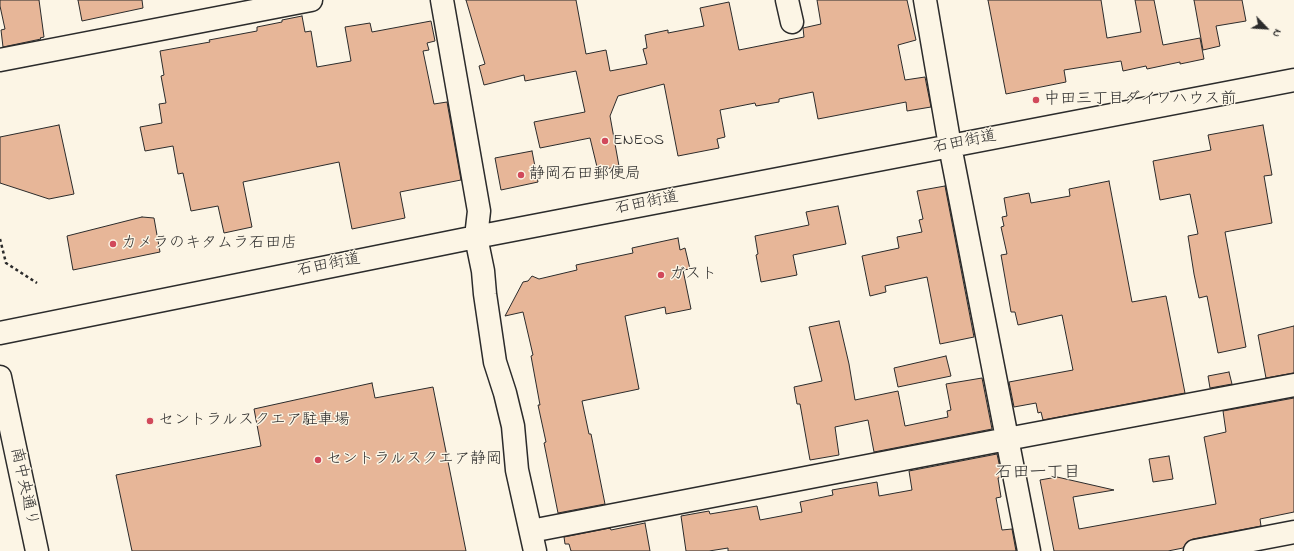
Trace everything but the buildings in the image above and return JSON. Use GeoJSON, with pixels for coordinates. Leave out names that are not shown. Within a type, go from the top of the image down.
{"type":"FeatureCollection","features":[{"type":"Feature","properties":{"kind":"street"},"geometry":{"type":"LineString","coordinates":[[0,60],[311,0]]}},
{"type":"Feature","properties":{"kind":"street"},"geometry":{"type":"LineString","coordinates":[[442,0],[479,211],[476,236],[483,271],[495,362],[505,393],[513,426],[517,470],[533,541],[1007,439],[1294,385]]}},
{"type":"Feature","properties":{"kind":"street"},"geometry":{"type":"LineString","coordinates":[[788,0],[792,22]]}},
{"type":"Feature","properties":{"kind":"street"},"geometry":{"type":"LineString","coordinates":[[925,0],[950,146],[1029,551]]}},
{"type":"Feature","properties":{"kind":"street","name":"石田街道"},"geometry":{"type":"LineString","coordinates":[[0,333],[476,236],[1294,80]]}},
{"type":"Feature","properties":{"kind":"street","name":"南中央通り"},"geometry":{"type":"LineString","coordinates":[[0,377],[37,551]]}},
{"type":"Feature","properties":{"kind":"street"},"geometry":{"type":"LineString","coordinates":[[1195,551],[1294,532]]}},
{"type":"Feature","properties":{"kind":"path"},"geometry":{"type":"LineString","coordinates":[[0,239],[6,263],[37,283]]}},
{"type":"Feature","properties":{"kind":"place","name":"中田三丁目ダイワハウス前"},"geometry":{"type":"Point","coordinates":[1036,100]}},
{"type":"Feature","properties":{"kind":"place","name":"ENEOS"},"geometry":{"type":"Point","coordinates":[605,141]}},
{"type":"Feature","properties":{"kind":"place","name":"静岡石田郵便局"},"geometry":{"type":"Point","coordinates":[521,175]}},
{"type":"Feature","properties":{"kind":"place","name":"カメラのキタムラ石田店"},"geometry":{"type":"Point","coordinates":[113,244]}},
{"type":"Feature","properties":{"kind":"place","name":"ガスト"},"geometry":{"type":"Point","coordinates":[661,275]}},
{"type":"Feature","properties":{"kind":"place","name":"セントラルスクエア駐車場"},"geometry":{"type":"Point","coordinates":[150,421]}},
{"type":"Feature","properties":{"kind":"place","name":"セントラルスクエア静岡"},"geometry":{"type":"Point","coordinates":[318,460]}},
{"type":"Feature","properties":{"kind":"district","name":"石田一丁目"},"geometry":{"type":"Point","coordinates":[1038,474]}}]}
